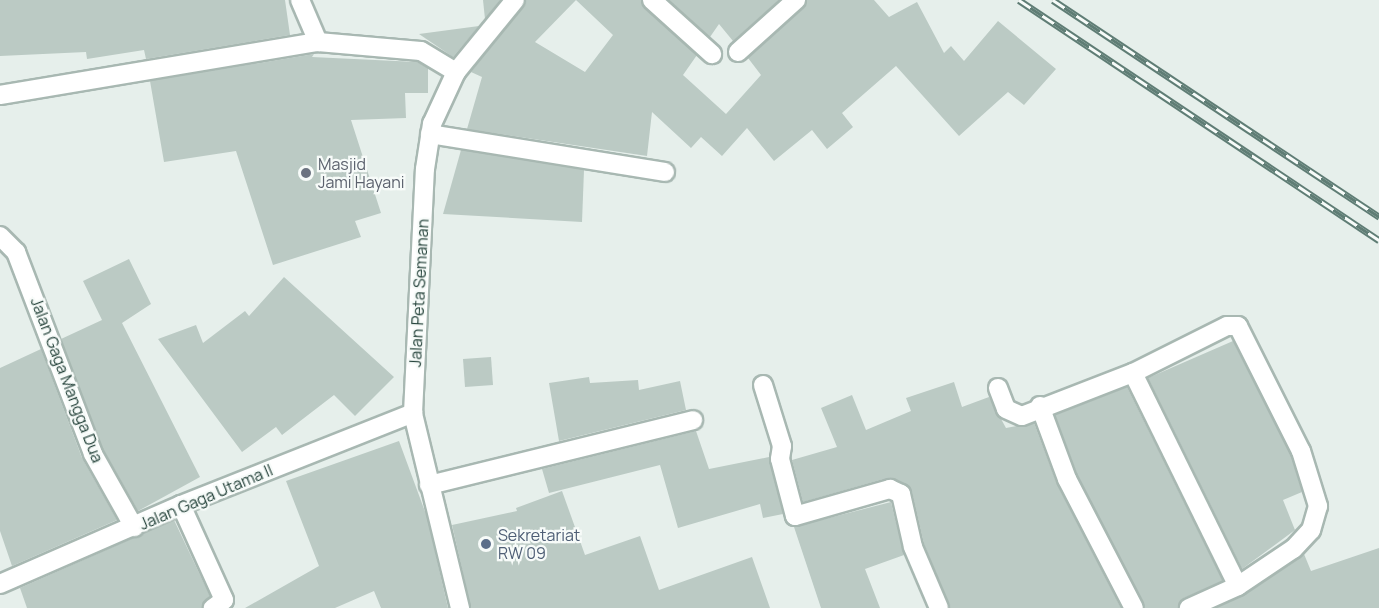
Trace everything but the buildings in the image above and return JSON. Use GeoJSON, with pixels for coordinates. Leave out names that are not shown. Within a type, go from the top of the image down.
{"type":"FeatureCollection","features":[{"type":"Feature","properties":{"kind":"street"},"geometry":{"type":"LineString","coordinates":[[300,0],[318,42]]}},
{"type":"Feature","properties":{"kind":"street","name":"Jalan Peta Semanan"},"geometry":{"type":"LineString","coordinates":[[460,608],[413,413],[430,135],[456,72],[516,0]]}},
{"type":"Feature","properties":{"kind":"street"},"geometry":{"type":"LineString","coordinates":[[652,0],[712,54]]}},
{"type":"Feature","properties":{"kind":"street"},"geometry":{"type":"LineString","coordinates":[[738,52],[796,0]]}},
{"type":"Feature","properties":{"kind":"street"},"geometry":{"type":"LineString","coordinates":[[0,95],[318,42],[422,51],[456,72]]}},
{"type":"Feature","properties":{"kind":"street"},"geometry":{"type":"LineString","coordinates":[[430,135],[665,172]]}},
{"type":"Feature","properties":{"kind":"street","name":"Jalan Gaga Mangga Dua"},"geometry":{"type":"LineString","coordinates":[[0,236],[16,252],[93,454],[134,527]]}},
{"type":"Feature","properties":{"kind":"street"},"geometry":{"type":"LineString","coordinates":[[998,388],[1006,409],[1014,415],[1133,373],[1236,325],[1301,451],[1318,506],[1311,530],[1293,549],[1238,586],[1189,608]]}},
{"type":"Feature","properties":{"kind":"street"},"geometry":{"type":"LineString","coordinates":[[1133,373],[1238,586]]}},
{"type":"Feature","properties":{"kind":"street"},"geometry":{"type":"LineString","coordinates":[[763,386],[782,446],[780,459],[795,516],[890,489],[901,494],[913,547],[939,608]]}},
{"type":"Feature","properties":{"kind":"street"},"geometry":{"type":"LineString","coordinates":[[1040,406],[1067,479],[1134,608]]}},
{"type":"Feature","properties":{"kind":"street","name":"Jalan Gaga Utama II"},"geometry":{"type":"LineString","coordinates":[[0,584],[181,505],[413,413]]}},
{"type":"Feature","properties":{"kind":"street"},"geometry":{"type":"LineString","coordinates":[[429,485],[693,420]]}},
{"type":"Feature","properties":{"kind":"street"},"geometry":{"type":"LineString","coordinates":[[181,505],[225,600],[213,608]]}},
{"type":"Feature","properties":{"kind":"railway"},"geometry":{"type":"LineString","coordinates":[[1019,0],[1379,240]]}},
{"type":"Feature","properties":{"kind":"railway"},"geometry":{"type":"LineString","coordinates":[[1053,0],[1379,217]]}},
{"type":"Feature","properties":{"kind":"place","name":"Masjid Jami Hayani"},"geometry":{"type":"Point","coordinates":[306,173]}},
{"type":"Feature","properties":{"kind":"place","name":"Sekretariat RW 09"},"geometry":{"type":"Point","coordinates":[486,544]}}]}
